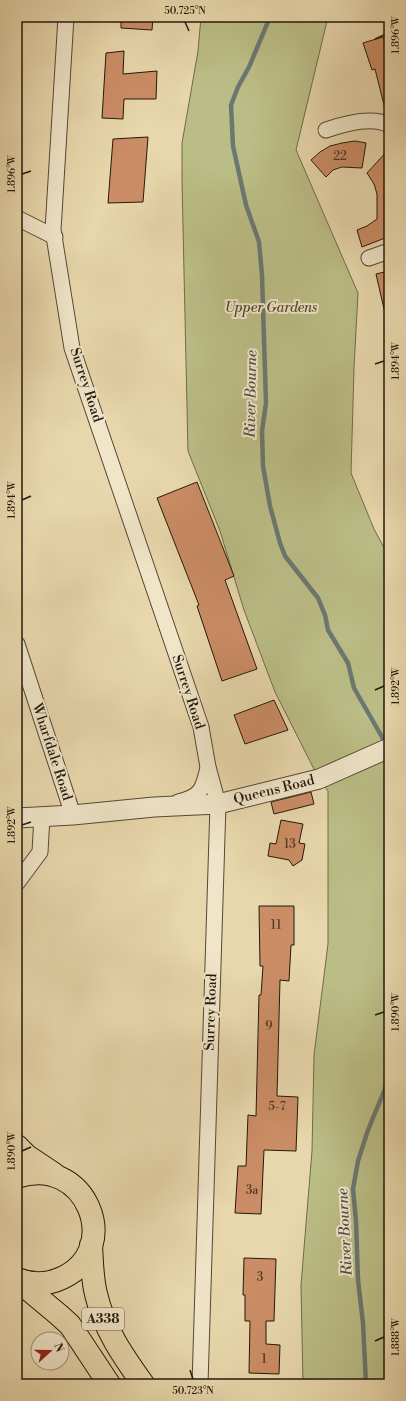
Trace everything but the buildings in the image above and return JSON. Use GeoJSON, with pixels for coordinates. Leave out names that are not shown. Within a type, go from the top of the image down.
{"type":"FeatureCollection","features":[{"type":"Feature","properties":{"kind":"highway"},"geometry":{"type":"LineString","coordinates":[[17,1146],[35,1162],[76,1187],[88,1204],[93,1224],[93,1238],[91,1245],[77,1268],[60,1279],[41,1283],[17,1280]]}},
{"type":"Feature","properties":{"kind":"highway"},"geometry":{"type":"LineString","coordinates":[[17,1177],[25,1174],[42,1173],[58,1176]]}},
{"type":"Feature","properties":{"kind":"highway","name":"A338"},"geometry":{"type":"LineString","coordinates":[[91,1245],[95,1294],[102,1317],[118,1349],[143,1384]]}},
{"type":"Feature","properties":{"kind":"highway","name":"A338"},"geometry":{"type":"LineString","coordinates":[[17,1280],[70,1325],[110,1384]]}},
{"type":"Feature","properties":{"kind":"street","name":"Surrey Road"},"geometry":{"type":"LineString","coordinates":[[66,17],[53,230],[73,351],[201,727],[208,767],[218,804],[200,1384]]}},
{"type":"Feature","properties":{"kind":"street"},"geometry":{"type":"LineString","coordinates":[[326,130],[344,124],[364,121],[389,125]]}},
{"type":"Feature","properties":{"kind":"street"},"geometry":{"type":"LineString","coordinates":[[17,218],[55,237]]}},
{"type":"Feature","properties":{"kind":"street"},"geometry":{"type":"LineString","coordinates":[[369,258],[389,252]]}},
{"type":"Feature","properties":{"kind":"street","name":"Wharfdale Road"},"geometry":{"type":"LineString","coordinates":[[17,644],[73,815]]}},
{"type":"Feature","properties":{"kind":"street","name":"Queens Road"},"geometry":{"type":"LineString","coordinates":[[17,818],[73,815],[154,807],[218,804],[319,779],[384,751]]}},
{"type":"Feature","properties":{"kind":"street","name":"Queens Road"},"geometry":{"type":"LineString","coordinates":[[154,807],[184,801],[196,796],[204,784],[208,767]]}},
{"type":"Feature","properties":{"kind":"street"},"geometry":{"type":"LineString","coordinates":[[17,883],[40,852],[42,816]]}},
{"type":"Feature","properties":{"kind":"green space","name":"Upper Gardens"},"geometry":{"type":"Polygon","coordinates":[[[201,17],[328,17],[296,150],[358,293],[351,473],[374,529],[389,557],[389,1384],[303,1384],[301,1285],[312,1151],[314,1055],[328,944],[328,791],[319,779],[275,692],[244,610],[220,531],[188,451],[182,143],[198,51],[201,17]]]}},
{"type":"Feature","properties":{"kind":"waterway","name":"River Bourne"},"geometry":{"type":"LineString","coordinates":[[270,17],[231,105],[233,146],[246,205],[259,242],[262,275],[266,403],[262,431],[263,466],[270,506],[285,556],[318,598],[325,615],[328,630],[348,663],[354,688],[386,744]]}},
{"type":"Feature","properties":{"kind":"waterway","name":"River Bourne"},"geometry":{"type":"LineString","coordinates":[[366,1384],[353,1189],[358,1161],[368,1130],[385,1089],[389,1060]]}}]}
